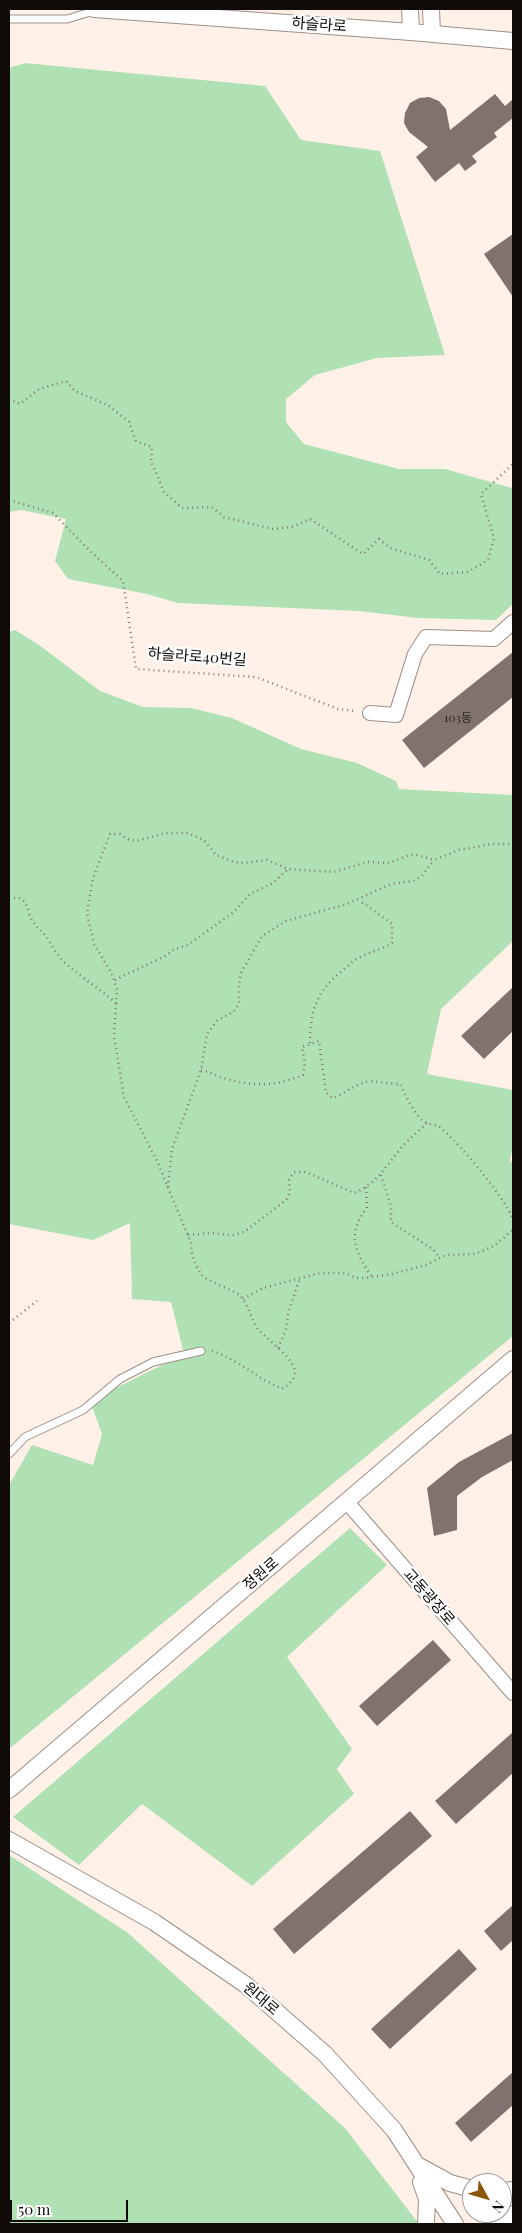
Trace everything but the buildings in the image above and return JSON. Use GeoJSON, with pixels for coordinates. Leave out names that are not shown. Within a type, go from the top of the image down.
{"type":"FeatureCollection","features":[{"type":"Feature","properties":{"kind":"street","name":"하슬라로"},"geometry":{"type":"LineString","coordinates":[[94,9],[412,32],[513,42]]}},
{"type":"Feature","properties":{"kind":"street"},"geometry":{"type":"LineString","coordinates":[[410,9],[412,32]]}},
{"type":"Feature","properties":{"kind":"street"},"geometry":{"type":"LineString","coordinates":[[431,9],[432,34]]}},
{"type":"Feature","properties":{"kind":"street"},"geometry":{"type":"LineString","coordinates":[[370,713],[396,715],[415,654],[426,637],[494,640],[513,622]]}},
{"type":"Feature","properties":{"kind":"street","name":"정원로"},"geometry":{"type":"LineString","coordinates":[[9,1790],[513,1359]]}},
{"type":"Feature","properties":{"kind":"street","name":"교동광장로"},"geometry":{"type":"LineString","coordinates":[[346,1501],[513,1693]]}},
{"type":"Feature","properties":{"kind":"street","name":"원대로"},"geometry":{"type":"LineString","coordinates":[[9,1840],[154,1922],[246,1985],[325,2054],[394,2130],[455,2224]]}},
{"type":"Feature","properties":{"kind":"street"},"geometry":{"type":"LineString","coordinates":[[417,2165],[450,2183],[462,2186]]}},
{"type":"Feature","properties":{"kind":"street"},"geometry":{"type":"LineString","coordinates":[[417,2165],[427,2199],[426,2224]]}},
{"type":"Feature","properties":{"kind":"street"},"geometry":{"type":"LineString","coordinates":[[499,2224],[513,2214]]}},
{"type":"Feature","properties":{"kind":"lane"},"geometry":{"type":"LineString","coordinates":[[9,18],[67,18],[99,9]]}},
{"type":"Feature","properties":{"kind":"lane"},"geometry":{"type":"LineString","coordinates":[[9,1454],[25,1437],[83,1410],[120,1379],[153,1362],[201,1351]]}},
{"type":"Feature","properties":{"kind":"path"},"geometry":{"type":"LineString","coordinates":[[9,400],[20,404],[38,389],[66,381],[75,391],[108,405],[130,422],[136,441],[152,447],[151,461],[164,492],[182,508],[212,507],[224,517],[272,529],[292,527],[310,519],[363,554],[379,539],[390,548],[429,560],[440,574],[468,572],[488,560],[494,538],[481,494],[513,464]]}},
{"type":"Feature","properties":{"kind":"path","name":"하슬라로40번길"},"geometry":{"type":"LineString","coordinates":[[9,500],[53,513],[90,552],[124,581],[136,669],[256,677],[338,709],[370,713]]}},
{"type":"Feature","properties":{"kind":"path"},"geometry":{"type":"LineString","coordinates":[[201,1351],[219,1352],[234,1363],[248,1368],[257,1376],[281,1389],[293,1380],[294,1365],[278,1348],[269,1342],[257,1327],[248,1314],[243,1300],[237,1294],[202,1277],[191,1255],[191,1243],[188,1235],[152,1150],[124,1097],[114,1036],[117,989],[115,980],[94,944],[87,913],[93,878],[110,834],[120,834],[127,839],[136,841],[165,833],[188,833],[204,840],[216,855],[223,859],[243,863],[267,860],[288,869],[333,872],[368,862],[389,863],[408,855],[418,855],[434,860]]}},
{"type":"Feature","properties":{"kind":"path"},"geometry":{"type":"LineString","coordinates":[[167,1188],[172,1149],[201,1070],[207,1034],[217,1021],[234,1011],[239,1004],[241,973],[262,936],[286,921],[359,900],[391,884],[413,881],[422,876],[434,860],[459,850],[492,844],[513,844]]}},
{"type":"Feature","properties":{"kind":"path"},"geometry":{"type":"LineString","coordinates":[[115,980],[165,956],[175,948],[188,945],[234,912],[250,894],[273,883],[288,869]]}},
{"type":"Feature","properties":{"kind":"path"},"geometry":{"type":"LineString","coordinates":[[9,898],[17,897],[23,899],[28,904],[32,921],[45,936],[54,951],[65,963],[117,1004]]}},
{"type":"Feature","properties":{"kind":"path"},"geometry":{"type":"LineString","coordinates":[[310,1043],[310,1027],[315,1003],[329,982],[353,961],[383,949],[392,943],[392,924],[359,900]]}},
{"type":"Feature","properties":{"kind":"path"},"geometry":{"type":"LineString","coordinates":[[201,1070],[226,1079],[253,1084],[284,1082],[303,1075],[305,1062],[302,1047],[319,1041],[326,1093],[333,1098],[365,1082],[374,1081],[384,1084],[400,1084],[421,1120],[435,1124],[447,1133],[489,1182],[513,1219]]}},
{"type":"Feature","properties":{"kind":"path"},"geometry":{"type":"LineString","coordinates":[[188,1235],[210,1233],[233,1235],[244,1232],[286,1200],[290,1192],[289,1180],[294,1172],[306,1172],[354,1193],[366,1187],[381,1175],[402,1148],[427,1123]]}},
{"type":"Feature","properties":{"kind":"path"},"geometry":{"type":"LineString","coordinates":[[381,1175],[391,1206],[391,1222],[434,1250],[439,1257]]}},
{"type":"Feature","properties":{"kind":"path"},"geometry":{"type":"LineString","coordinates":[[366,1187],[367,1208],[360,1217],[354,1236],[355,1244],[372,1277]]}},
{"type":"Feature","properties":{"kind":"path"},"geometry":{"type":"LineString","coordinates":[[243,1300],[263,1288],[320,1273],[345,1273],[356,1278],[372,1277],[426,1265],[439,1257],[452,1254],[475,1254],[484,1251],[513,1230]]}},
{"type":"Feature","properties":{"kind":"path"},"geometry":{"type":"LineString","coordinates":[[278,1348],[286,1330],[288,1313],[300,1278]]}},
{"type":"Feature","properties":{"kind":"path"},"geometry":{"type":"LineString","coordinates":[[9,1323],[37,1301]]}},
{"type":"Feature","properties":{"kind":"green space"},"geometry":{"type":"Polygon","coordinates":[[[25,63],[265,86],[301,140],[380,151],[445,355],[377,358],[315,375],[286,399],[286,422],[304,444],[399,469],[445,469],[512,488],[513,604],[496,620],[418,618],[359,611],[178,603],[147,594],[68,579],[55,561],[66,519],[21,510],[9,512],[9,68],[25,63]]]}},
{"type":"Feature","properties":{"kind":"green space"},"geometry":{"type":"Polygon","coordinates":[[[15,630],[39,645],[100,691],[143,707],[191,708],[232,718],[301,749],[357,763],[396,781],[399,789],[513,795],[513,941],[441,1009],[427,1074],[513,1090],[513,1145],[510,1160],[513,1164],[513,1336],[9,1749],[9,1485],[32,1445],[93,1465],[102,1434],[90,1401],[184,1354],[171,1302],[132,1299],[130,1223],[93,1240],[9,1224],[9,632],[15,630]]]}},
{"type":"Feature","properties":{"kind":"green space"},"geometry":{"type":"Polygon","coordinates":[[[350,1528],[387,1565],[287,1657],[352,1749],[337,1769],[354,1794],[252,1886],[142,1804],[79,1865],[13,1817],[350,1528]]]}},
{"type":"Feature","properties":{"kind":"green space"},"geometry":{"type":"Polygon","coordinates":[[[9,1855],[128,1933],[345,2128],[419,2224],[9,2224],[9,1855]]]}}]}
